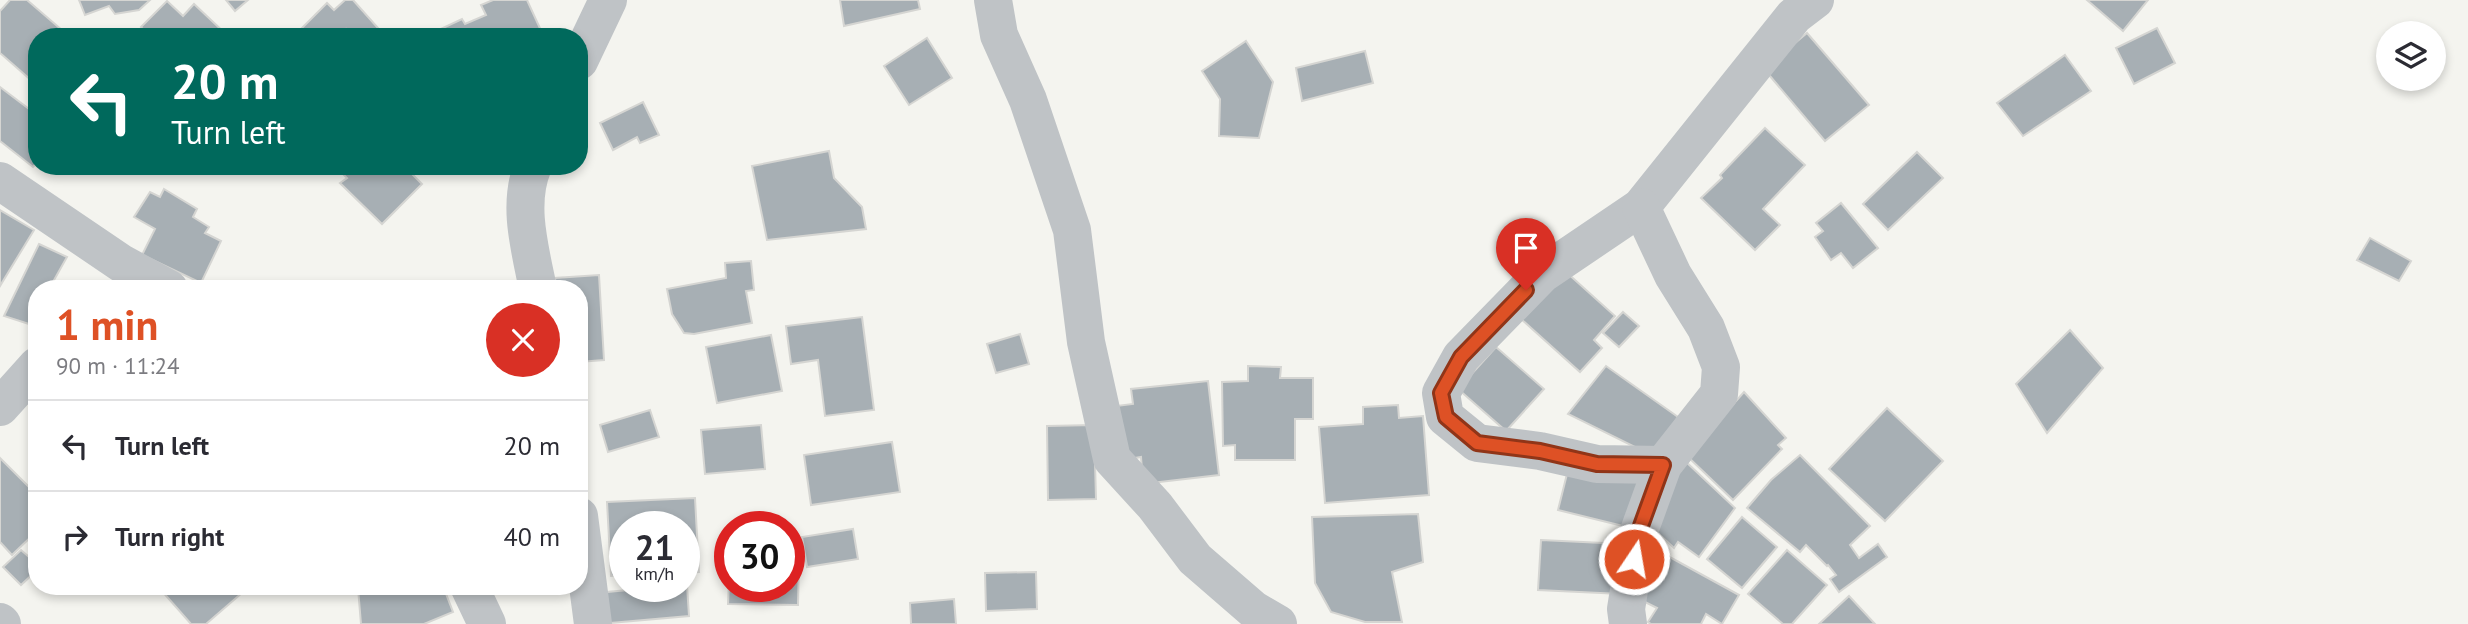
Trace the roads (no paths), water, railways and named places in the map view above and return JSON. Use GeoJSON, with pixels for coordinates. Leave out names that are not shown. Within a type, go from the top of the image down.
{"type":"FeatureCollection","features":[{"type":"Feature","properties":{"kind":"street"},"geometry":{"type":"LineString","coordinates":[[588,42],[608,0]]}},
{"type":"Feature","properties":{"kind":"street"},"geometry":{"type":"LineString","coordinates":[[993,0],[999,35],[1028,100],[1072,230],[1086,342],[1112,459],[1155,506],[1195,559],[1254,610],[1278,624]]}},
{"type":"Feature","properties":{"kind":"street"},"geometry":{"type":"LineString","coordinates":[[1663,465],[1597,464],[1540,451],[1477,443],[1446,417],[1441,393],[1461,357],[1542,274],[1640,207],[1794,16],[1815,0]]}},
{"type":"Feature","properties":{"kind":"street"},"geometry":{"type":"LineString","coordinates":[[530,175],[526,184],[526,227],[536,280]]}},
{"type":"Feature","properties":{"kind":"street"},"geometry":{"type":"LineString","coordinates":[[0,181],[110,276],[128,280]]}},
{"type":"Feature","properties":{"kind":"street"},"geometry":{"type":"LineString","coordinates":[[1628,624],[1626,609],[1638,534],[1663,465],[1718,394],[1721,367],[1706,328],[1673,275],[1640,207]]}},
{"type":"Feature","properties":{"kind":"street"},"geometry":{"type":"LineString","coordinates":[[0,407],[28,376]]}},
{"type":"Feature","properties":{"kind":"street"},"geometry":{"type":"LineString","coordinates":[[588,585],[593,624]]}},
{"type":"Feature","properties":{"kind":"street"},"geometry":{"type":"LineString","coordinates":[[472,595],[487,624]]}}]}
